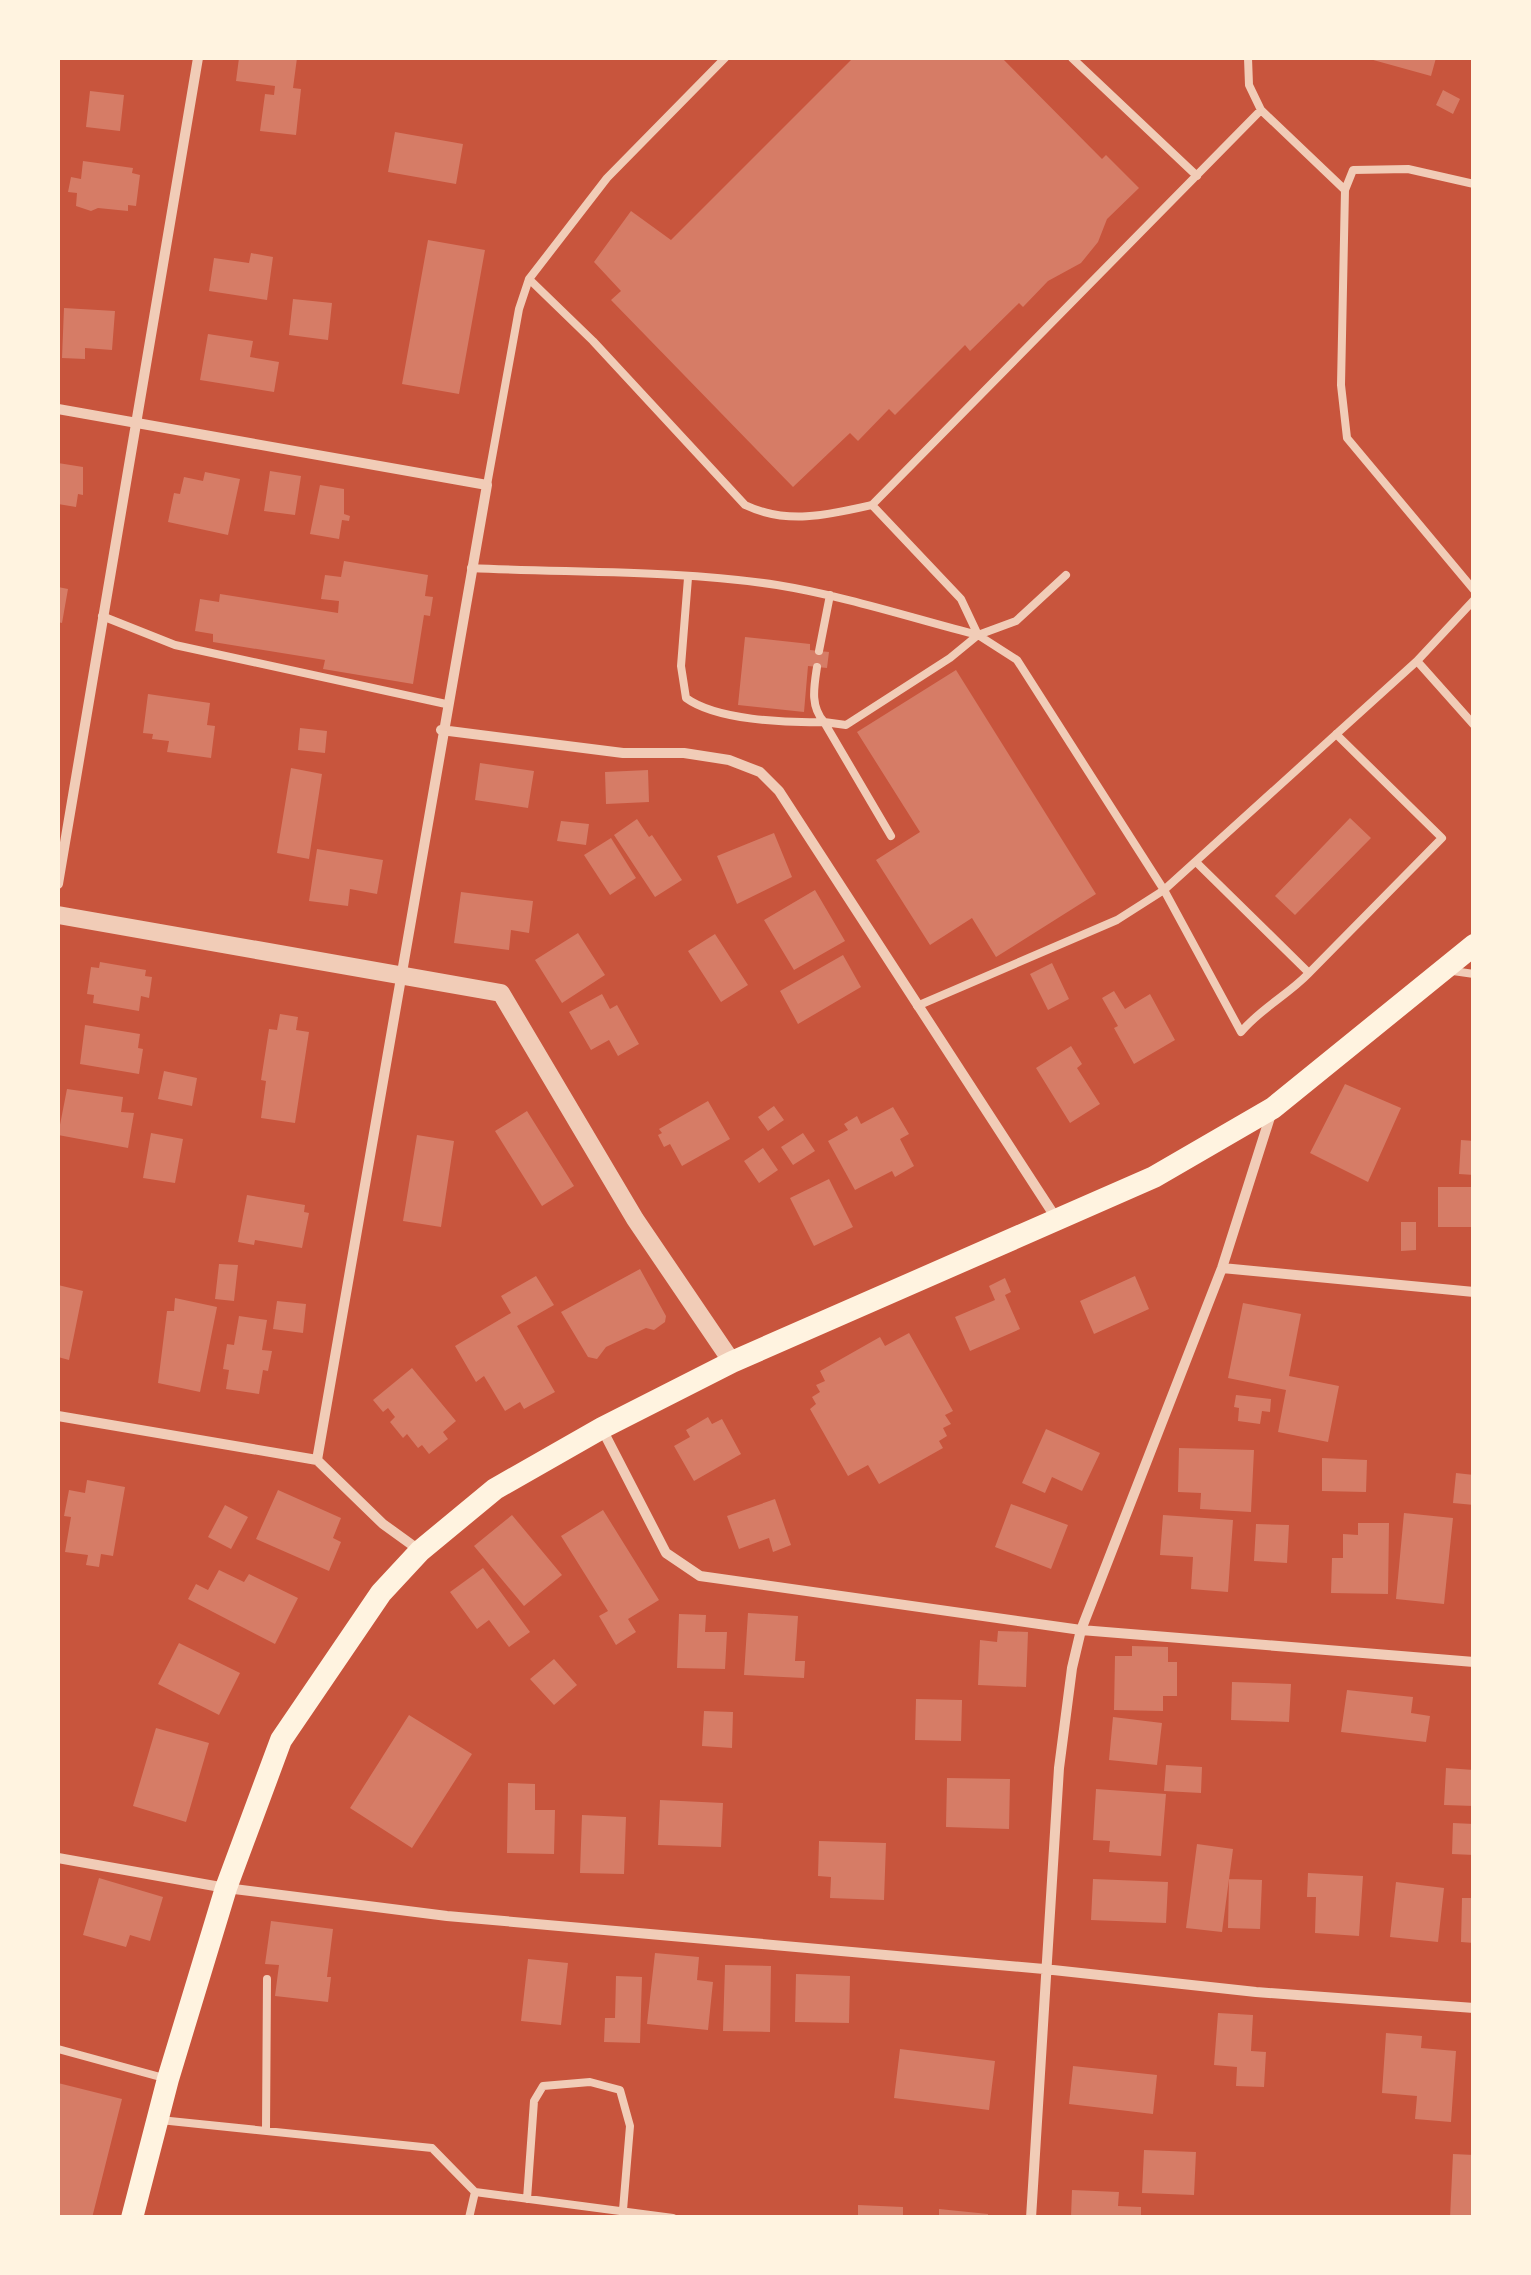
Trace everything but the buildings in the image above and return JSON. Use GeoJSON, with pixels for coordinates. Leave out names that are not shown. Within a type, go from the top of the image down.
{"type":"FeatureCollection","features":[{"type":"Feature","properties":{"kind":"main road"},"geometry":{"type":"LineString","coordinates":[[132,2218],[168,2079],[226,1888],[281,1740],[380,1593],[420,1551],[496,1489],[602,1428],[732,1362],[1154,1176],[1273,1108],[1474,945]]}},
{"type":"Feature","properties":{"kind":"street"},"geometry":{"type":"LineString","coordinates":[[58,884],[198,58]]}},
{"type":"Feature","properties":{"kind":"street"},"geometry":{"type":"LineString","coordinates":[[58,409],[487,484],[317,1460]]}},
{"type":"Feature","properties":{"kind":"street"},"geometry":{"type":"LineString","coordinates":[[442,730],[623,753],[684,753],[728,760],[760,772],[778,792],[1057,1219]]}},
{"type":"Feature","properties":{"kind":"street"},"geometry":{"type":"LineString","coordinates":[[58,915],[500,993],[635,1218],[732,1362]]}},
{"type":"Feature","properties":{"kind":"street"},"geometry":{"type":"LineString","coordinates":[[1030,2218],[1044,1969],[1072,1668],[1081,1630],[1222,1268],[1273,1108]]}},
{"type":"Feature","properties":{"kind":"street"},"geometry":{"type":"LineString","coordinates":[[1222,1268],[1474,1292]]}},
{"type":"Feature","properties":{"kind":"street"},"geometry":{"type":"LineString","coordinates":[[58,1416],[317,1460],[382,1524],[420,1551]]}},
{"type":"Feature","properties":{"kind":"street"},"geometry":{"type":"LineString","coordinates":[[602,1428],[666,1552],[700,1576],[1081,1630],[1474,1662]]}},
{"type":"Feature","properties":{"kind":"street"},"geometry":{"type":"LineString","coordinates":[[58,1858],[226,1888],[447,1916],[1044,1969],[1256,1992],[1474,2008]]}},
{"type":"Feature","properties":{"kind":"lane"},"geometry":{"type":"LineString","coordinates":[[487,484],[519,309],[529,279],[608,178],[725,58]]}},
{"type":"Feature","properties":{"kind":"lane"},"geometry":{"type":"LineString","coordinates":[[1072,58],[1197,176]]}},
{"type":"Feature","properties":{"kind":"lane"},"geometry":{"type":"LineString","coordinates":[[1248,58],[1249,85],[1261,110],[1345,190]]}},
{"type":"Feature","properties":{"kind":"lane"},"geometry":{"type":"LineString","coordinates":[[529,279],[593,341],[745,505],[762,513],[803,518],[872,505],[1261,110]]}},
{"type":"Feature","properties":{"kind":"lane"},"geometry":{"type":"LineString","coordinates":[[1474,184],[1408,169],[1354,170],[1345,190],[1340,368],[1347,438],[1474,590]]}},
{"type":"Feature","properties":{"kind":"lane"},"geometry":{"type":"LineString","coordinates":[[872,505],[961,598],[978,635]]}},
{"type":"Feature","properties":{"kind":"lane"},"geometry":{"type":"LineString","coordinates":[[471,568],[777,585],[830,595],[978,635],[1017,660],[1164,890],[1241,1032],[1257,1012],[1290,993],[1442,838],[1336,734]]}},
{"type":"Feature","properties":{"kind":"lane"},"geometry":{"type":"LineString","coordinates":[[688,578],[680,666],[686,698],[712,712],[846,725],[950,658],[978,635],[1016,622],[1066,574]]}},
{"type":"Feature","properties":{"kind":"lane"},"geometry":{"type":"LineString","coordinates":[[819,651],[830,595]]}},
{"type":"Feature","properties":{"kind":"lane"},"geometry":{"type":"LineString","coordinates":[[917,1006],[1117,920],[1164,890],[1416,662],[1474,600]]}},
{"type":"Feature","properties":{"kind":"lane"},"geometry":{"type":"LineString","coordinates":[[102,616],[175,646],[446,704]]}},
{"type":"Feature","properties":{"kind":"lane"},"geometry":{"type":"LineString","coordinates":[[1416,662],[1474,725]]}},
{"type":"Feature","properties":{"kind":"lane"},"geometry":{"type":"LineString","coordinates":[[817,667],[814,704],[891,836]]}},
{"type":"Feature","properties":{"kind":"lane"},"geometry":{"type":"LineString","coordinates":[[1196,862],[1309,973]]}},
{"type":"Feature","properties":{"kind":"lane"},"geometry":{"type":"LineString","coordinates":[[1444,969],[1474,974]]}},
{"type":"Feature","properties":{"kind":"lane"},"geometry":{"type":"LineString","coordinates":[[266,2131],[267,1979]]}},
{"type":"Feature","properties":{"kind":"lane"},"geometry":{"type":"LineString","coordinates":[[58,2049],[168,2079]]}},
{"type":"Feature","properties":{"kind":"lane"},"geometry":{"type":"LineString","coordinates":[[527,2199],[534,2101],[543,2086],[590,2082],[620,2090],[630,2126],[622,2210]]}},
{"type":"Feature","properties":{"kind":"lane"},"geometry":{"type":"LineString","coordinates":[[158,2120],[432,2148],[475,2192],[674,2218]]}},
{"type":"Feature","properties":{"kind":"lane"},"geometry":{"type":"LineString","coordinates":[[469,2218],[475,2192]]}}]}
